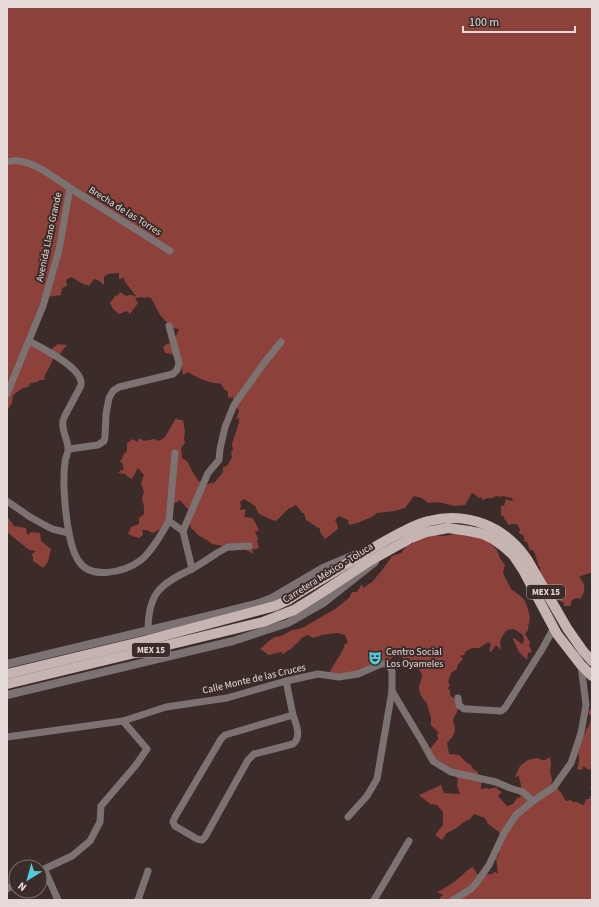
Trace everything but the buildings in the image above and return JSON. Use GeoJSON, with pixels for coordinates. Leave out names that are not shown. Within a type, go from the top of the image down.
{"type":"FeatureCollection","features":[{"type":"Feature","properties":{"kind":"main road","name":"Carretera México - Toluca"},"geometry":{"type":"LineString","coordinates":[[7,674],[264,610],[288,600],[370,549],[416,525],[437,519],[457,518],[483,523],[510,539],[520,549],[567,628],[592,661]]}},
{"type":"Feature","properties":{"kind":"main road","name":"Carretera México - Toluca"},"geometry":{"type":"LineString","coordinates":[[7,684],[263,622],[294,610],[368,562],[411,538],[426,532],[448,528],[483,534],[493,539],[513,555],[526,575],[561,640],[581,666],[592,676]]}},
{"type":"Feature","properties":{"kind":"street","name":"Avenida Llano Grande"},"geometry":{"type":"LineString","coordinates":[[7,162],[12,160],[24,161],[35,166],[70,188],[59,250],[43,306],[7,394]]}},
{"type":"Feature","properties":{"kind":"street","name":"Brecha de las Torres"},"geometry":{"type":"LineString","coordinates":[[70,188],[170,251]]}},
{"type":"Feature","properties":{"kind":"street"},"geometry":{"type":"LineString","coordinates":[[69,449],[98,445],[104,441],[106,414],[109,398],[113,391],[119,387],[173,374],[177,370],[179,363],[169,326]]}},
{"type":"Feature","properties":{"kind":"street"},"geometry":{"type":"LineString","coordinates":[[29,341],[69,365],[79,375],[81,380],[81,385],[63,419],[62,426],[69,449],[65,460],[64,490],[69,533],[72,548],[82,566],[94,571],[105,573],[124,569],[141,560],[152,548],[169,521],[175,453]]}},
{"type":"Feature","properties":{"kind":"street"},"geometry":{"type":"LineString","coordinates":[[192,569],[183,531],[208,473],[219,460],[225,427],[234,405],[281,342]]}},
{"type":"Feature","properties":{"kind":"street"},"geometry":{"type":"LineString","coordinates":[[7,501],[30,517],[52,529],[69,533]]}},
{"type":"Feature","properties":{"kind":"street"},"geometry":{"type":"LineString","coordinates":[[169,521],[183,531]]}},
{"type":"Feature","properties":{"kind":"street"},"geometry":{"type":"LineString","coordinates":[[148,631],[149,612],[154,598],[158,590],[165,584],[174,577],[206,562],[217,552],[228,547],[249,546]]}},
{"type":"Feature","properties":{"kind":"street"},"geometry":{"type":"LineString","coordinates":[[7,664],[259,603],[272,598],[323,568],[370,549]]}},
{"type":"Feature","properties":{"kind":"street"},"geometry":{"type":"LineString","coordinates":[[7,695],[233,641],[288,623],[323,603],[388,551]]}},
{"type":"Feature","properties":{"kind":"street"},"geometry":{"type":"LineString","coordinates":[[458,698],[459,705],[464,709],[501,711],[505,708],[554,628]]}},
{"type":"Feature","properties":{"kind":"street","name":"Calle Monte de las Cruces"},"geometry":{"type":"LineString","coordinates":[[7,737],[123,722],[166,707],[227,698],[286,681],[318,674],[339,677],[358,674],[381,664],[387,664],[392,670],[392,691]]}},
{"type":"Feature","properties":{"kind":"street"},"geometry":{"type":"LineString","coordinates":[[453,900],[471,889],[478,882],[489,865],[504,833],[516,815],[554,787],[571,763],[581,733],[586,705],[581,666]]}},
{"type":"Feature","properties":{"kind":"street"},"geometry":{"type":"LineString","coordinates":[[286,681],[298,735],[297,741],[293,744],[254,754],[248,760],[202,840],[197,839],[175,826],[173,822],[175,817],[220,739],[225,735],[293,715]]}},
{"type":"Feature","properties":{"kind":"street"},"geometry":{"type":"LineString","coordinates":[[392,691],[432,761],[451,772],[496,782],[523,792],[533,801]]}},
{"type":"Feature","properties":{"kind":"street"},"geometry":{"type":"LineString","coordinates":[[348,817],[367,796],[377,779],[392,691]]}},
{"type":"Feature","properties":{"kind":"street"},"geometry":{"type":"LineString","coordinates":[[48,867],[72,856],[90,840],[100,822],[101,806],[136,765],[147,749],[123,722]]}},
{"type":"Feature","properties":{"kind":"street"},"geometry":{"type":"LineString","coordinates":[[374,900],[409,841]]}},
{"type":"Feature","properties":{"kind":"street"},"geometry":{"type":"LineString","coordinates":[[138,900],[148,871]]}},
{"type":"Feature","properties":{"kind":"street"},"geometry":{"type":"LineString","coordinates":[[48,878],[58,900]]}},
{"type":"Feature","properties":{"kind":"shaded area"},"geometry":{"type":"Polygon","coordinates":[[[7,7],[592,7],[592,574],[589,573],[579,577],[584,585],[584,591],[580,599],[576,598],[572,600],[570,606],[564,606],[564,603],[550,593],[540,573],[540,567],[538,566],[534,551],[529,549],[528,543],[524,541],[524,536],[519,533],[520,529],[517,524],[508,525],[504,517],[501,515],[501,505],[505,507],[504,505],[506,499],[511,501],[513,500],[512,498],[502,496],[482,500],[481,497],[478,498],[472,493],[465,505],[455,506],[432,502],[428,503],[422,498],[414,496],[405,508],[377,513],[372,517],[357,523],[349,525],[348,520],[339,516],[335,520],[338,529],[325,539],[320,532],[320,529],[306,520],[304,513],[302,513],[295,505],[289,508],[276,521],[259,514],[255,506],[244,499],[240,502],[240,510],[246,509],[244,517],[253,518],[259,530],[255,532],[258,539],[257,541],[259,548],[252,550],[254,554],[244,549],[230,551],[223,546],[212,544],[198,535],[190,527],[191,513],[180,500],[170,506],[164,527],[153,533],[142,530],[143,535],[139,538],[128,534],[131,527],[139,524],[139,518],[144,514],[142,498],[144,492],[141,483],[144,475],[138,468],[132,479],[125,474],[118,473],[124,469],[122,463],[120,462],[127,451],[127,443],[133,439],[137,442],[140,438],[144,441],[154,439],[159,441],[165,437],[176,418],[183,420],[185,443],[181,448],[182,458],[188,462],[192,471],[202,484],[207,485],[214,483],[223,472],[223,467],[227,466],[232,457],[232,444],[239,422],[239,418],[236,419],[239,411],[233,397],[228,398],[228,392],[221,384],[204,380],[188,372],[183,375],[181,363],[172,354],[165,353],[163,347],[168,343],[175,343],[174,338],[179,329],[172,328],[160,315],[151,298],[135,298],[138,303],[130,314],[127,311],[119,314],[113,309],[110,303],[120,292],[126,296],[136,296],[125,282],[124,278],[119,279],[119,273],[108,274],[104,277],[104,285],[98,280],[94,279],[89,286],[71,277],[66,280],[67,286],[62,288],[61,295],[47,297],[27,338],[50,350],[58,344],[67,345],[58,356],[54,357],[44,380],[31,383],[28,387],[23,388],[13,395],[12,403],[7,411],[7,7]]]}},
{"type":"Feature","properties":{"kind":"shaded area"},"geometry":{"type":"Polygon","coordinates":[[[7,516],[14,526],[26,528],[27,535],[32,532],[40,533],[41,541],[51,549],[48,562],[43,568],[33,561],[33,556],[31,555],[36,551],[29,550],[7,532],[7,516]]]}},
{"type":"Feature","properties":{"kind":"shaded area"},"geometry":{"type":"Polygon","coordinates":[[[462,532],[487,540],[497,550],[505,565],[503,573],[511,589],[523,598],[527,606],[530,618],[528,630],[525,634],[530,642],[529,645],[532,652],[528,653],[527,660],[519,652],[513,639],[514,638],[522,644],[524,641],[523,635],[514,629],[507,630],[502,637],[500,641],[501,650],[496,645],[491,652],[489,651],[491,644],[488,642],[479,648],[472,648],[466,651],[464,655],[460,656],[463,659],[457,666],[457,669],[451,673],[448,682],[450,684],[448,689],[450,690],[450,695],[456,700],[459,707],[453,720],[455,727],[454,732],[447,743],[449,754],[459,755],[478,772],[478,777],[484,778],[481,789],[497,787],[497,789],[502,792],[498,796],[507,806],[513,804],[517,798],[521,797],[519,793],[521,786],[519,776],[515,777],[520,766],[528,760],[537,758],[545,760],[550,757],[550,771],[552,780],[551,786],[560,791],[565,800],[571,800],[584,805],[586,799],[589,799],[592,793],[592,900],[439,899],[443,895],[437,892],[454,882],[472,866],[478,875],[492,874],[494,872],[498,873],[496,858],[498,857],[502,838],[499,832],[488,824],[485,818],[474,814],[470,819],[447,833],[442,840],[435,835],[443,825],[443,812],[437,805],[430,804],[419,795],[441,785],[444,793],[460,794],[457,786],[458,779],[442,762],[435,759],[429,750],[438,739],[437,734],[439,733],[431,725],[431,718],[427,703],[422,698],[419,691],[422,676],[420,671],[409,658],[404,660],[401,653],[392,657],[384,666],[373,670],[331,675],[330,671],[345,644],[348,643],[345,635],[337,633],[313,638],[308,635],[303,637],[292,648],[283,654],[281,652],[269,655],[260,649],[275,637],[304,627],[335,609],[349,598],[352,592],[357,592],[362,584],[363,588],[372,582],[392,556],[401,553],[407,545],[433,533],[443,536],[462,532]]]}},
{"type":"Feature","properties":{"kind":"shaded area"},"geometry":{"type":"Polygon","coordinates":[[[592,703],[592,768],[589,770],[583,766],[582,770],[577,769],[579,758],[576,749],[589,726],[591,717],[588,712],[592,703]]]}},
{"type":"Feature","properties":{"kind":"place","name":"Centro Social Los Oyameles"},"geometry":{"type":"Point","coordinates":[375,658]}}]}
